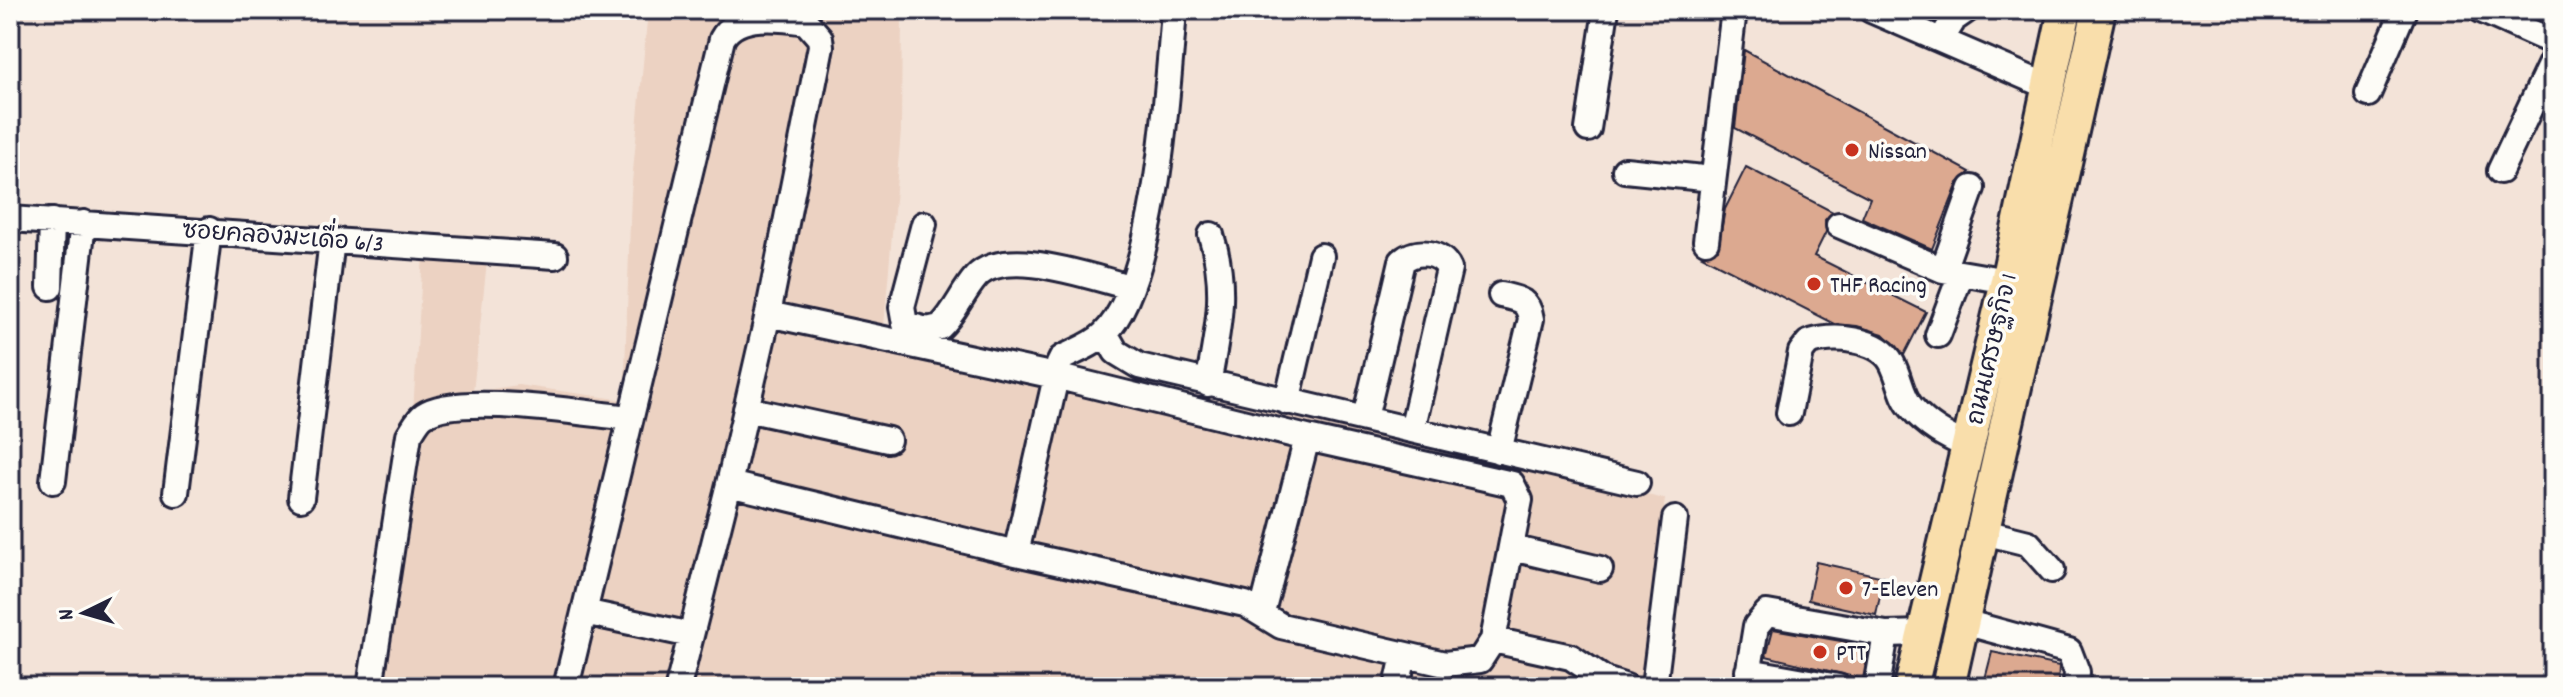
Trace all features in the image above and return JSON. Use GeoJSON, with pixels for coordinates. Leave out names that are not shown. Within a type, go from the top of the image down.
{"type":"FeatureCollection","features":[{"type":"Feature","properties":{"kind":"main road","name":"ถนนเศรษฐกิจ 1"},"geometry":{"type":"LineString","coordinates":[[1911,687],[2007,281],[2065,10]]}},
{"type":"Feature","properties":{"kind":"main road","name":"ถนนเศรษฐกิจ 1"},"geometry":{"type":"LineString","coordinates":[[1948,687],[2099,10]]}},
{"type":"Feature","properties":{"kind":"main road"},"geometry":{"type":"LineString","coordinates":[[2052,73],[2088,65]]}},
{"type":"Feature","properties":{"kind":"street"},"geometry":{"type":"LineString","coordinates":[[1016,553],[1055,376],[1062,358],[1105,333],[1130,287],[1148,226],[1158,170],[1174,10]]}},
{"type":"Feature","properties":{"kind":"street"},"geometry":{"type":"LineString","coordinates":[[1588,129],[1606,10]]}},
{"type":"Feature","properties":{"kind":"street"},"geometry":{"type":"LineString","coordinates":[[1706,241],[1734,10]]}},
{"type":"Feature","properties":{"kind":"street"},"geometry":{"type":"LineString","coordinates":[[1871,10],[1941,40],[2052,73]]}},
{"type":"Feature","properties":{"kind":"street"},"geometry":{"type":"LineString","coordinates":[[1941,40],[1954,19],[1967,10]]}},
{"type":"Feature","properties":{"kind":"street"},"geometry":{"type":"LineString","coordinates":[[2368,94],[2404,10]]}},
{"type":"Feature","properties":{"kind":"street"},"geometry":{"type":"LineString","coordinates":[[2481,10],[2553,42]]}},
{"type":"Feature","properties":{"kind":"street"},"geometry":{"type":"LineString","coordinates":[[566,687],[722,39],[727,28],[739,22],[796,21],[813,27],[821,46],[768,314],[678,687]]}},
{"type":"Feature","properties":{"kind":"street"},"geometry":{"type":"LineString","coordinates":[[2500,171],[2553,59]]}},
{"type":"Feature","properties":{"kind":"street"},"geometry":{"type":"LineString","coordinates":[[1625,170],[1713,179]]}},
{"type":"Feature","properties":{"kind":"street"},"geometry":{"type":"LineString","coordinates":[[1938,335],[1972,188]]}},
{"type":"Feature","properties":{"kind":"street","name":"ซอยคลองมะเดื่อ 6/3"},"geometry":{"type":"LineString","coordinates":[[10,219],[209,230],[555,256]]}},
{"type":"Feature","properties":{"kind":"street"},"geometry":{"type":"LineString","coordinates":[[50,287],[52,221]]}},
{"type":"Feature","properties":{"kind":"street"},"geometry":{"type":"LineString","coordinates":[[53,481],[83,223]]}},
{"type":"Feature","properties":{"kind":"street"},"geometry":{"type":"LineString","coordinates":[[924,224],[902,307],[905,324],[913,328],[940,327],[977,276],[993,266],[1013,262],[1130,287]]}},
{"type":"Feature","properties":{"kind":"street"},"geometry":{"type":"LineString","coordinates":[[1839,225],[1952,272],[2007,281]]}},
{"type":"Feature","properties":{"kind":"street"},"geometry":{"type":"LineString","coordinates":[[176,493],[209,230]]}},
{"type":"Feature","properties":{"kind":"street"},"geometry":{"type":"LineString","coordinates":[[1208,384],[1222,290],[1221,266],[1211,235]]}},
{"type":"Feature","properties":{"kind":"street"},"geometry":{"type":"LineString","coordinates":[[301,498],[332,240]]}},
{"type":"Feature","properties":{"kind":"street"},"geometry":{"type":"LineString","coordinates":[[1365,418],[1402,261],[1422,253],[1438,257],[1449,269],[1412,430]]}},
{"type":"Feature","properties":{"kind":"street"},"geometry":{"type":"LineString","coordinates":[[1287,402],[1321,256]]}},
{"type":"Feature","properties":{"kind":"street"},"geometry":{"type":"LineString","coordinates":[[1499,451],[1531,319],[1529,307],[1522,300],[1501,295]]}},
{"type":"Feature","properties":{"kind":"street"},"geometry":{"type":"LineString","coordinates":[[729,484],[1245,604],[1281,626],[1404,655],[1448,676],[1480,660],[1493,640],[1520,500],[1512,484],[1055,376],[768,314]]}},
{"type":"Feature","properties":{"kind":"street"},"geometry":{"type":"LineString","coordinates":[[1105,333],[1126,361],[1208,384],[1637,483]]}},
{"type":"Feature","properties":{"kind":"street"},"geometry":{"type":"LineString","coordinates":[[1789,413],[1801,352],[1808,343],[1832,338],[1868,344],[1891,361],[1909,405],[1926,424],[1967,446]]}},
{"type":"Feature","properties":{"kind":"street"},"geometry":{"type":"LineString","coordinates":[[370,687],[409,435],[424,415],[442,409],[493,405],[630,418]]}},
{"type":"Feature","properties":{"kind":"street"},"geometry":{"type":"LineString","coordinates":[[746,409],[888,440]]}},
{"type":"Feature","properties":{"kind":"street"},"geometry":{"type":"LineString","coordinates":[[1262,612],[1307,438]]}},
{"type":"Feature","properties":{"kind":"street"},"geometry":{"type":"LineString","coordinates":[[1654,687],[1675,519]]}},
{"type":"Feature","properties":{"kind":"street"},"geometry":{"type":"LineString","coordinates":[[1984,532],[2028,543],[2052,570]]}},
{"type":"Feature","properties":{"kind":"street"},"geometry":{"type":"LineString","coordinates":[[1512,548],[1600,569]]}},
{"type":"Feature","properties":{"kind":"street"},"geometry":{"type":"LineString","coordinates":[[584,612],[691,635]]}},
{"type":"Feature","properties":{"kind":"street"},"geometry":{"type":"LineString","coordinates":[[1838,687],[1747,679],[1756,626],[1767,613],[1886,634],[1924,633]]}},
{"type":"Feature","properties":{"kind":"street"},"geometry":{"type":"LineString","coordinates":[[1964,622],[2069,651],[2077,672],[2076,687]]}},
{"type":"Feature","properties":{"kind":"street"},"geometry":{"type":"LineString","coordinates":[[1877,687],[1886,634]]}},
{"type":"Feature","properties":{"kind":"street"},"geometry":{"type":"LineString","coordinates":[[1493,640],[1571,657],[1605,680],[1626,687]]}},
{"type":"Feature","properties":{"kind":"street"},"geometry":{"type":"LineString","coordinates":[[1397,687],[1404,655]]}},
{"type":"Feature","properties":{"kind":"shaded area"},"geometry":{"type":"Polygon","coordinates":[[[648,10],[902,10],[901,131],[884,326],[1665,499],[1642,687],[366,687],[413,411],[423,256],[487,261],[473,392],[518,385],[624,400],[631,193],[648,10]]]}},
{"type":"Feature","properties":{"kind":"building","name":"Nissan"},"geometry":{"type":"Polygon","coordinates":[[[1744,50],[1970,172],[1958,183],[1932,249],[1862,218],[1870,198],[1735,128],[1744,50]]]}},
{"type":"Feature","properties":{"kind":"building","name":"THF Racing"},"geometry":{"type":"Polygon","coordinates":[[[1746,167],[1833,212],[1825,220],[1826,232],[1814,256],[1926,312],[1904,355],[1883,334],[1857,326],[1835,324],[1702,256],[1718,249],[1725,209],[1746,167]]]}},
{"type":"Feature","properties":{"kind":"building","name":"7-Eleven"},"geometry":{"type":"Polygon","coordinates":[[[1816,562],[1884,577],[1876,615],[1808,600],[1816,562]]]}},
{"type":"Feature","properties":{"kind":"building","name":"PTT"},"geometry":{"type":"Polygon","coordinates":[[[1773,629],[1869,646],[1863,679],[1766,656],[1773,629]]]}},
{"type":"Feature","properties":{"kind":"building"},"geometry":{"type":"Polygon","coordinates":[[[1992,652],[2059,666],[2058,687],[1984,683],[1992,652]]]}},
{"type":"Feature","properties":{"kind":"place","name":"Nissan"},"geometry":{"type":"Point","coordinates":[1852,150]}},
{"type":"Feature","properties":{"kind":"place","name":"THF Racing"},"geometry":{"type":"Point","coordinates":[1814,284]}},
{"type":"Feature","properties":{"kind":"place","name":"7-Eleven"},"geometry":{"type":"Point","coordinates":[1846,588]}},
{"type":"Feature","properties":{"kind":"place","name":"PTT"},"geometry":{"type":"Point","coordinates":[1820,652]}}]}
